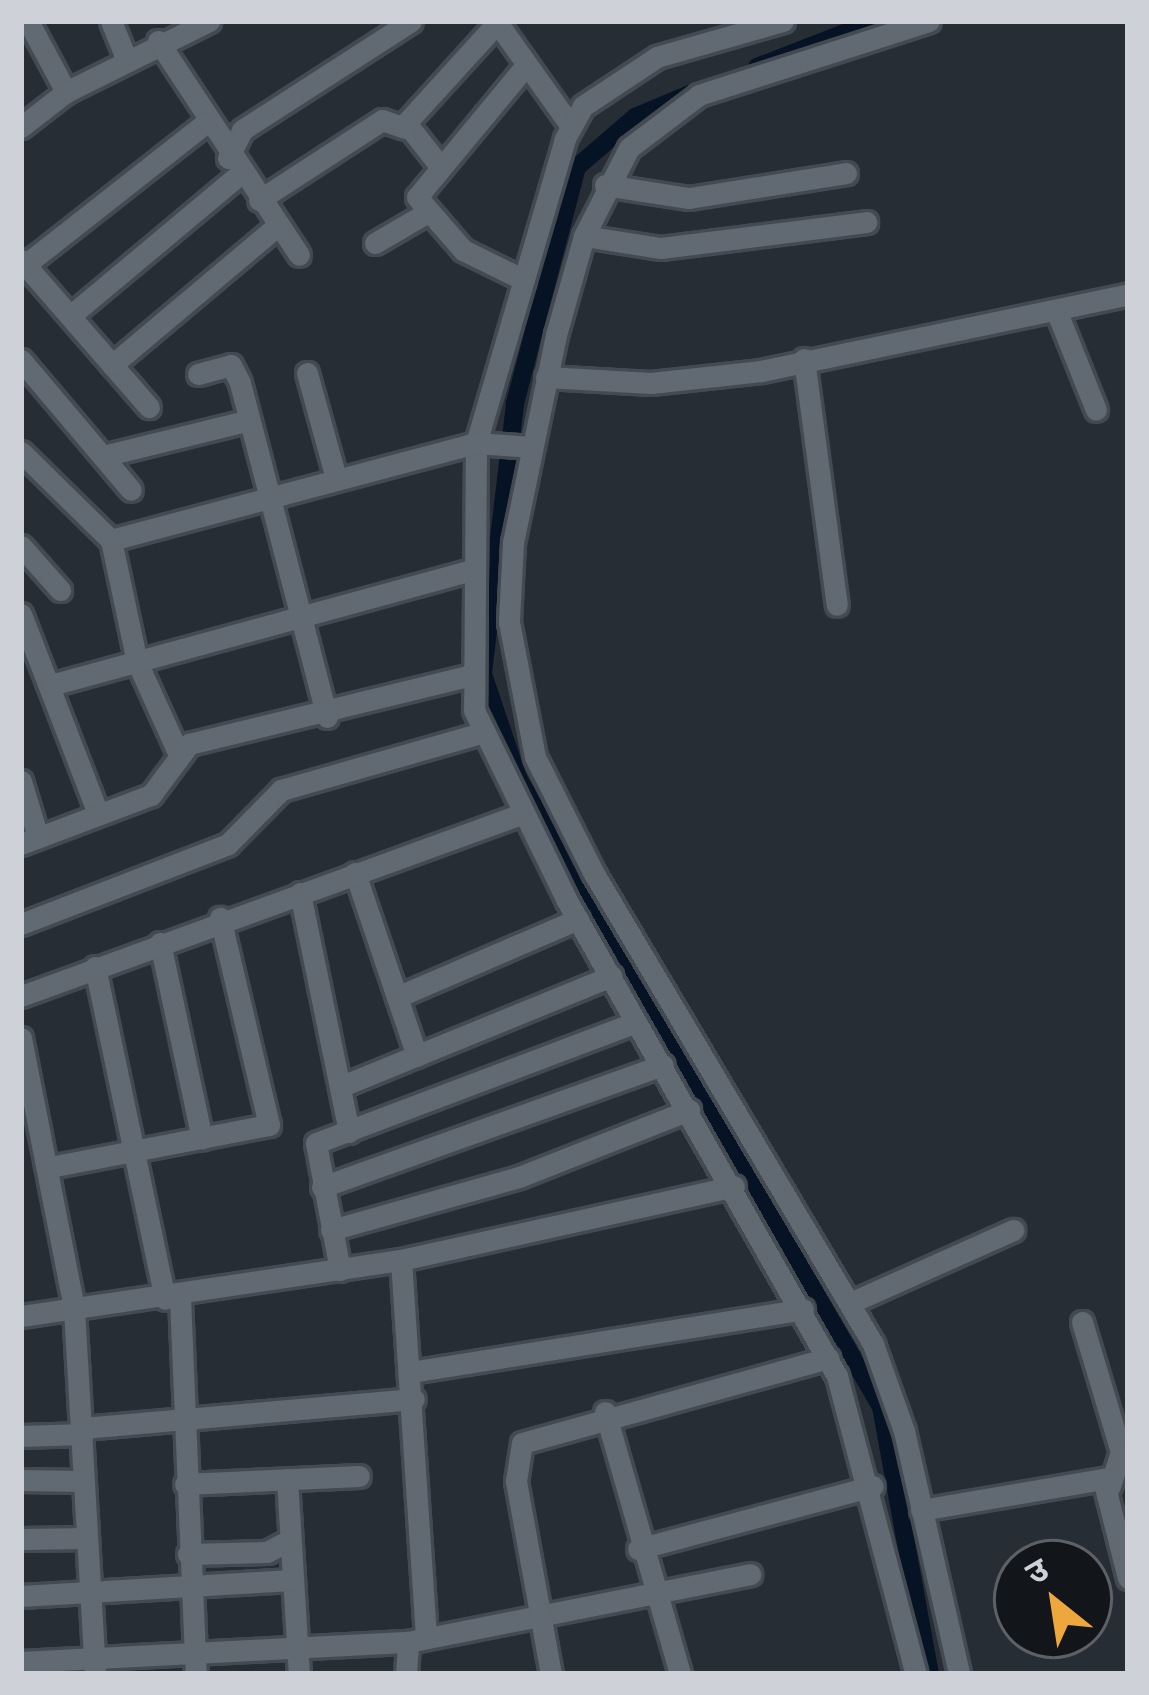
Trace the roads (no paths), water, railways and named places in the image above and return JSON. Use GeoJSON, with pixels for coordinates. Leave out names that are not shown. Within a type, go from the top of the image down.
{"type":"FeatureCollection","features":[{"type":"Feature","properties":{"kind":"street"},"geometry":{"type":"LineString","coordinates":[[110,21],[124,54]]}},
{"type":"Feature","properties":{"kind":"street"},"geometry":{"type":"LineString","coordinates":[[21,127],[124,54],[210,21]]}},
{"type":"Feature","properties":{"kind":"street"},"geometry":{"type":"LineString","coordinates":[[70,316],[234,166],[242,130],[411,21]]}},
{"type":"Feature","properties":{"kind":"street"},"geometry":{"type":"LineString","coordinates":[[783,21],[657,57],[572,126],[524,280],[483,443],[468,571],[477,734],[532,803],[850,1303],[892,1391],[959,1674]]}},
{"type":"Feature","properties":{"kind":"street"},"geometry":{"type":"LineString","coordinates":[[916,1674],[873,1486],[828,1358],[578,919],[532,803],[509,622],[526,446],[584,236],[605,185],[654,121],[699,95],[929,21]]}},
{"type":"Feature","properties":{"kind":"street"},"geometry":{"type":"LineString","coordinates":[[405,128],[497,22],[523,69],[572,126]]}},
{"type":"Feature","properties":{"kind":"street"},"geometry":{"type":"LineString","coordinates":[[27,31],[66,92]]}},
{"type":"Feature","properties":{"kind":"street"},"geometry":{"type":"LineString","coordinates":[[158,41],[234,166],[299,255]]}},
{"type":"Feature","properties":{"kind":"street"},"geometry":{"type":"LineString","coordinates":[[523,69],[417,193],[428,212],[480,263],[524,280]]}},
{"type":"Feature","properties":{"kind":"street"},"geometry":{"type":"LineString","coordinates":[[259,200],[382,120],[405,128],[440,165]]}},
{"type":"Feature","properties":{"kind":"street"},"geometry":{"type":"LineString","coordinates":[[149,407],[23,263],[206,122]]}},
{"type":"Feature","properties":{"kind":"street"},"geometry":{"type":"LineString","coordinates":[[605,185],[706,197],[846,172]]}},
{"type":"Feature","properties":{"kind":"street"},"geometry":{"type":"LineString","coordinates":[[375,243],[428,212]]}},
{"type":"Feature","properties":{"kind":"street"},"geometry":{"type":"LineString","coordinates":[[584,236],[661,248],[866,222]]}},
{"type":"Feature","properties":{"kind":"street"},"geometry":{"type":"LineString","coordinates":[[112,364],[277,226]]}},
{"type":"Feature","properties":{"kind":"street"},"geometry":{"type":"LineString","coordinates":[[546,377],[651,383],[1058,315],[1128,294]]}},
{"type":"Feature","properties":{"kind":"street"},"geometry":{"type":"LineString","coordinates":[[1058,315],[1096,410]]}},
{"type":"Feature","properties":{"kind":"street"},"geometry":{"type":"LineString","coordinates":[[21,359],[131,490]]}},
{"type":"Feature","properties":{"kind":"street"},"geometry":{"type":"LineString","coordinates":[[804,359],[836,604]]}},
{"type":"Feature","properties":{"kind":"street"},"geometry":{"type":"LineString","coordinates":[[198,374],[231,364],[246,422],[274,494],[306,613],[327,717]]}},
{"type":"Feature","properties":{"kind":"street"},"geometry":{"type":"LineString","coordinates":[[307,373],[336,478]]}},
{"type":"Feature","properties":{"kind":"street"},"geometry":{"type":"LineString","coordinates":[[103,456],[246,422]]}},
{"type":"Feature","properties":{"kind":"street"},"geometry":{"type":"LineString","coordinates":[[111,540],[483,443],[526,446]]}},
{"type":"Feature","properties":{"kind":"street"},"geometry":{"type":"LineString","coordinates":[[21,452],[111,540],[137,662],[177,750]]}},
{"type":"Feature","properties":{"kind":"street"},"geometry":{"type":"LineString","coordinates":[[21,546],[60,590]]}},
{"type":"Feature","properties":{"kind":"street"},"geometry":{"type":"LineString","coordinates":[[51,686],[468,571]]}},
{"type":"Feature","properties":{"kind":"street"},"geometry":{"type":"LineString","coordinates":[[21,614],[98,814]]}},
{"type":"Feature","properties":{"kind":"street"},"geometry":{"type":"LineString","coordinates":[[21,781],[30,840],[151,794],[177,750],[327,717],[471,675]]}},
{"type":"Feature","properties":{"kind":"street"},"geometry":{"type":"LineString","coordinates":[[21,924],[228,844],[281,790],[477,734]]}},
{"type":"Feature","properties":{"kind":"street"},"geometry":{"type":"LineString","coordinates":[[21,996],[532,803]]}},
{"type":"Feature","properties":{"kind":"street"},"geometry":{"type":"LineString","coordinates":[[355,873],[417,1056]]}},
{"type":"Feature","properties":{"kind":"street"},"geometry":{"type":"LineString","coordinates":[[300,892],[349,1132]]}},
{"type":"Feature","properties":{"kind":"street"},"geometry":{"type":"LineString","coordinates":[[50,1167],[269,1125],[220,918]]}},
{"type":"Feature","properties":{"kind":"street"},"geometry":{"type":"LineString","coordinates":[[397,997],[578,919]]}},
{"type":"Feature","properties":{"kind":"street"},"geometry":{"type":"LineString","coordinates":[[160,943],[202,1139]]}},
{"type":"Feature","properties":{"kind":"street"},"geometry":{"type":"LineString","coordinates":[[95,967],[134,1151],[173,1299],[195,1663]]}},
{"type":"Feature","properties":{"kind":"street"},"geometry":{"type":"LineString","coordinates":[[342,1086],[611,976]]}},
{"type":"Feature","properties":{"kind":"street"},"geometry":{"type":"LineString","coordinates":[[340,1270],[314,1145],[636,1022]]}},
{"type":"Feature","properties":{"kind":"street"},"geometry":{"type":"LineString","coordinates":[[21,1038],[50,1167],[74,1309],[94,1666]]}},
{"type":"Feature","properties":{"kind":"street"},"geometry":{"type":"LineString","coordinates":[[322,1187],[663,1065]]}},
{"type":"Feature","properties":{"kind":"street"},"geometry":{"type":"LineString","coordinates":[[331,1230],[519,1177],[689,1109]]}},
{"type":"Feature","properties":{"kind":"street"},"geometry":{"type":"LineString","coordinates":[[21,1316],[173,1299],[401,1260],[734,1186]]}},
{"type":"Feature","properties":{"kind":"street"},"geometry":{"type":"LineString","coordinates":[[850,1303],[1013,1230]]}},
{"type":"Feature","properties":{"kind":"street"},"geometry":{"type":"LineString","coordinates":[[401,1260],[414,1399],[417,1640],[406,1674]]}},
{"type":"Feature","properties":{"kind":"street"},"geometry":{"type":"LineString","coordinates":[[411,1372],[803,1309]]}},
{"type":"Feature","properties":{"kind":"street"},"geometry":{"type":"LineString","coordinates":[[1082,1322],[1120,1418],[1122,1464],[1110,1486],[1128,1579]]}},
{"type":"Feature","properties":{"kind":"street"},"geometry":{"type":"LineString","coordinates":[[551,1674],[516,1459],[539,1432],[828,1358]]}},
{"type":"Feature","properties":{"kind":"street"},"geometry":{"type":"LineString","coordinates":[[21,1436],[414,1399]]}},
{"type":"Feature","properties":{"kind":"street"},"geometry":{"type":"LineString","coordinates":[[605,1412],[638,1549],[680,1674]]}},
{"type":"Feature","properties":{"kind":"street"},"geometry":{"type":"LineString","coordinates":[[184,1484],[359,1476]]}},
{"type":"Feature","properties":{"kind":"street"},"geometry":{"type":"LineString","coordinates":[[287,1479],[299,1674]]}},
{"type":"Feature","properties":{"kind":"street"},"geometry":{"type":"LineString","coordinates":[[921,1510],[1094,1479],[1110,1486]]}},
{"type":"Feature","properties":{"kind":"street"},"geometry":{"type":"LineString","coordinates":[[21,1480],[83,1481]]}},
{"type":"Feature","properties":{"kind":"street"},"geometry":{"type":"LineString","coordinates":[[638,1549],[873,1486]]}},
{"type":"Feature","properties":{"kind":"street"},"geometry":{"type":"LineString","coordinates":[[21,1539],[88,1538]]}},
{"type":"Feature","properties":{"kind":"street"},"geometry":{"type":"LineString","coordinates":[[188,1553],[267,1552],[290,1540]]}},
{"type":"Feature","properties":{"kind":"street"},"geometry":{"type":"LineString","coordinates":[[21,1662],[195,1663],[417,1640],[750,1574]]}},
{"type":"Feature","properties":{"kind":"street"},"geometry":{"type":"LineString","coordinates":[[21,1596],[191,1594],[292,1580]]}},
{"type":"Feature","properties":{"kind":"waterway"},"geometry":{"type":"LineString","coordinates":[[757,67],[875,21]]}},
{"type":"Feature","properties":{"kind":"waterway"},"geometry":{"type":"LineString","coordinates":[[692,93],[635,117],[577,167],[515,404],[483,674],[518,778],[881,1407],[930,1674]]}}]}
